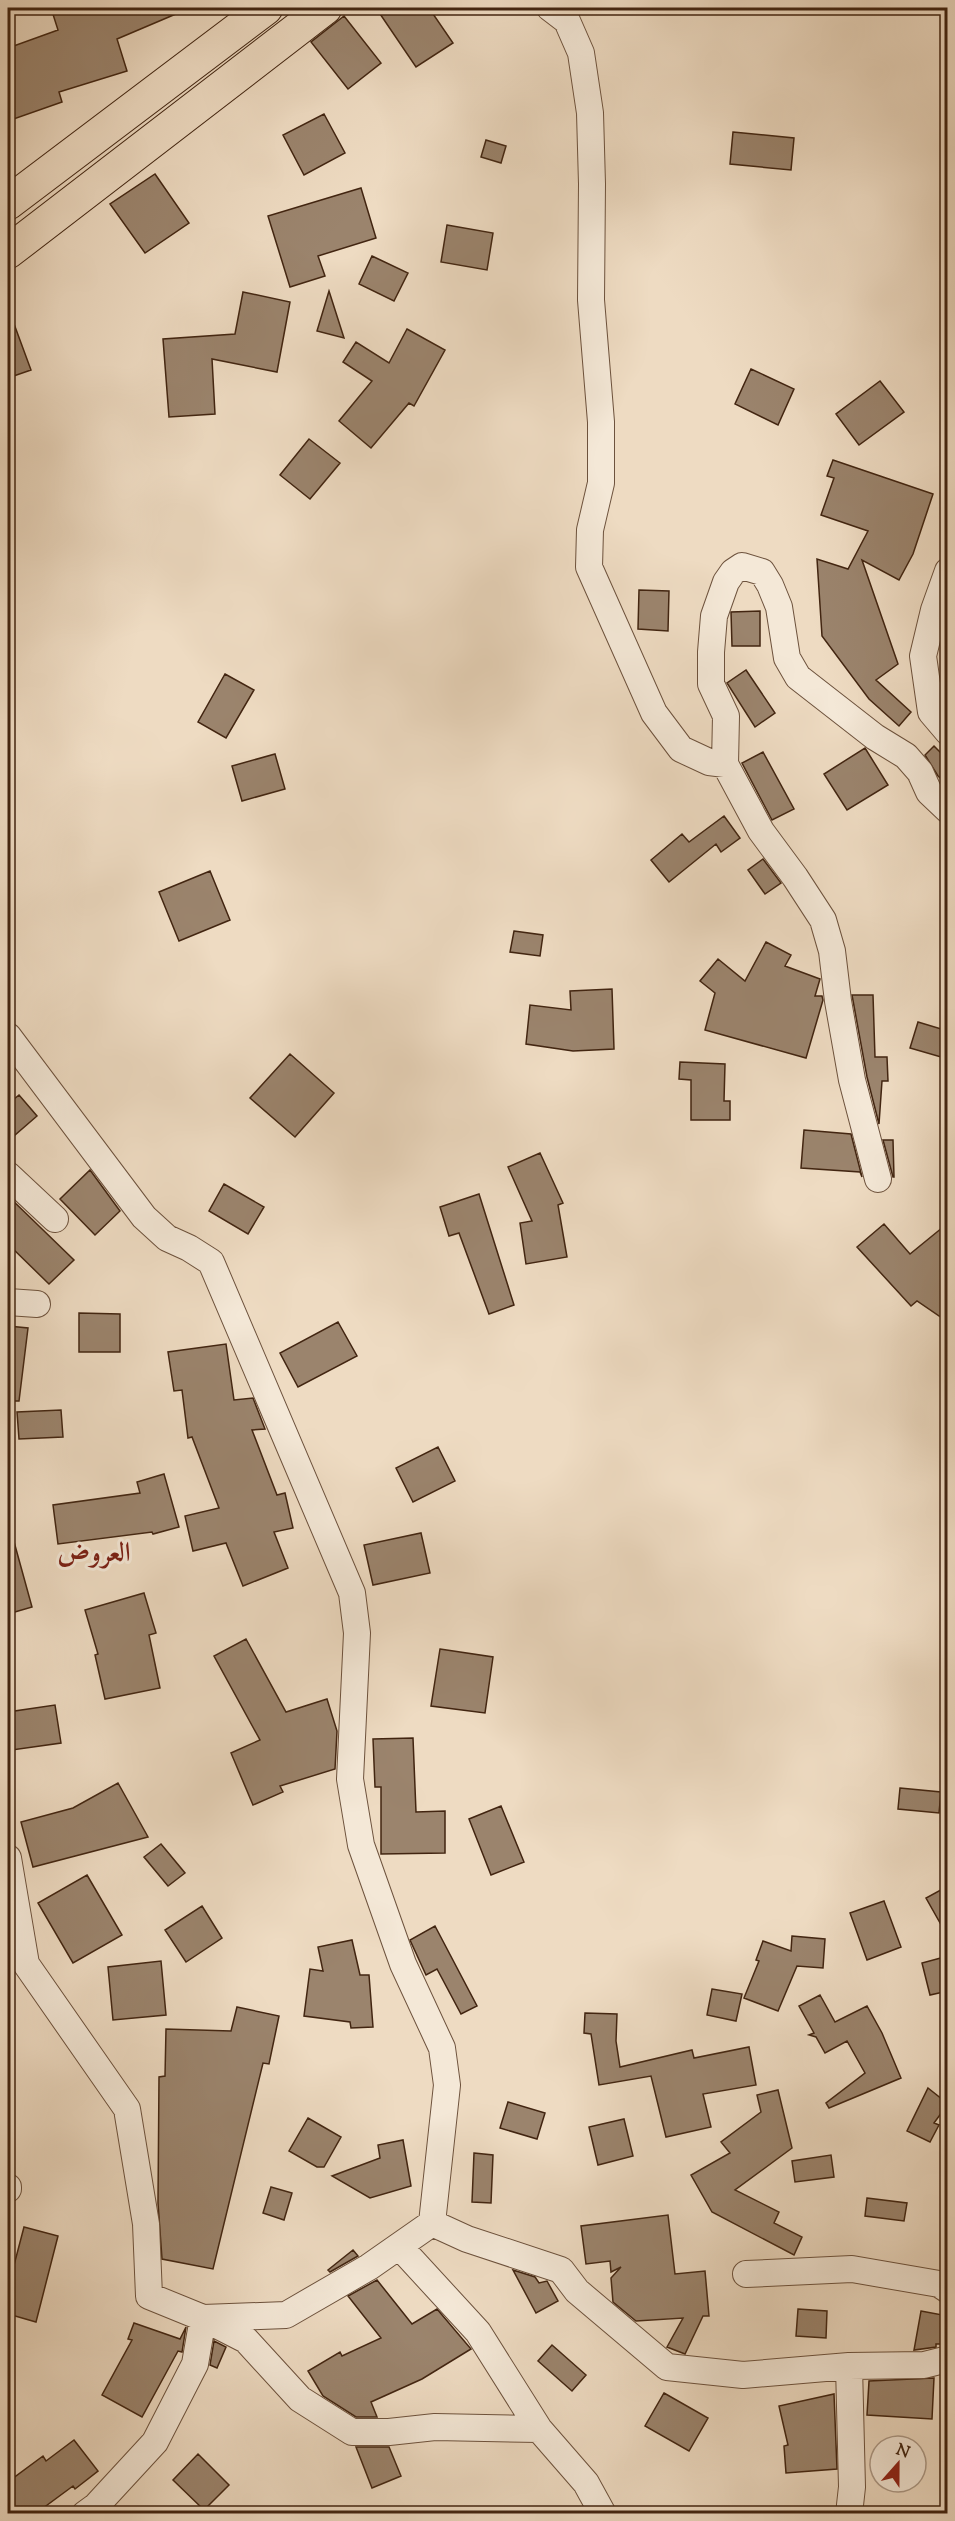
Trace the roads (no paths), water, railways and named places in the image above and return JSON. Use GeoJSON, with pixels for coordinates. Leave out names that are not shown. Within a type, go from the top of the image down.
{"type":"FeatureCollection","features":[{"type":"Feature","properties":{"kind":"main road"},"geometry":{"type":"LineString","coordinates":[[8,203],[266,8]]}},
{"type":"Feature","properties":{"kind":"main road"},"geometry":{"type":"LineString","coordinates":[[8,252],[325,8]]}},
{"type":"Feature","properties":{"kind":"street"},"geometry":{"type":"LineString","coordinates":[[550,8],[567,21],[581,53],[590,112],[591,300],[602,432],[601,483],[591,530],[589,567],[628,660],[654,713],[681,749],[709,762],[725,764]]}},
{"type":"Feature","properties":{"kind":"street"},"geometry":{"type":"LineString","coordinates":[[878,1179],[852,1080],[832,951],[823,920],[761,831],[725,764],[726,716],[711,684],[711,652],[714,616],[726,582],[733,572],[742,566],[762,572],[779,607],[787,657],[798,677],[875,737],[906,756],[920,772],[929,792],[948,810]]}},
{"type":"Feature","properties":{"kind":"street"},"geometry":{"type":"LineString","coordinates":[[948,571],[934,610],[923,656],[932,712],[948,732]]}},
{"type":"Feature","properties":{"kind":"street"},"geometry":{"type":"LineString","coordinates":[[8,1036],[144,1217],[167,1238],[211,1262],[352,1593],[357,1633],[350,1779],[361,1845],[403,1964],[442,2048],[447,2085],[432,2223],[369,2267],[285,2316],[203,2318]]}},
{"type":"Feature","properties":{"kind":"street"},"geometry":{"type":"LineString","coordinates":[[8,1175],[55,1219]]}},
{"type":"Feature","properties":{"kind":"street"},"geometry":{"type":"LineString","coordinates":[[8,1302],[37,1304]]}},
{"type":"Feature","properties":{"kind":"street"},"geometry":{"type":"LineString","coordinates":[[8,1858],[17,1966],[127,2109],[146,2224],[149,2296],[203,2318],[246,2340],[300,2399],[352,2432],[389,2432],[435,2427],[538,2429]]}},
{"type":"Feature","properties":{"kind":"street"},"geometry":{"type":"LineString","coordinates":[[432,2223],[467,2239],[561,2270],[577,2291],[667,2367],[744,2374],[849,2366],[924,2365],[948,2359]]}},
{"type":"Feature","properties":{"kind":"street"},"geometry":{"type":"LineString","coordinates":[[399,2246],[478,2332],[538,2429],[586,2483],[603,2514]]}},
{"type":"Feature","properties":{"kind":"street"},"geometry":{"type":"LineString","coordinates":[[746,2274],[852,2269],[939,2284],[948,2290]]}},
{"type":"Feature","properties":{"kind":"street"},"geometry":{"type":"LineString","coordinates":[[85,2514],[96,2506],[155,2442],[195,2364],[203,2318]]}},
{"type":"Feature","properties":{"kind":"street"},"geometry":{"type":"LineString","coordinates":[[849,2366],[852,2487],[849,2514]]}},
{"type":"Feature","properties":{"kind":"district","name":"العروض"},"geometry":{"type":"Point","coordinates":[94,1554]}}]}
